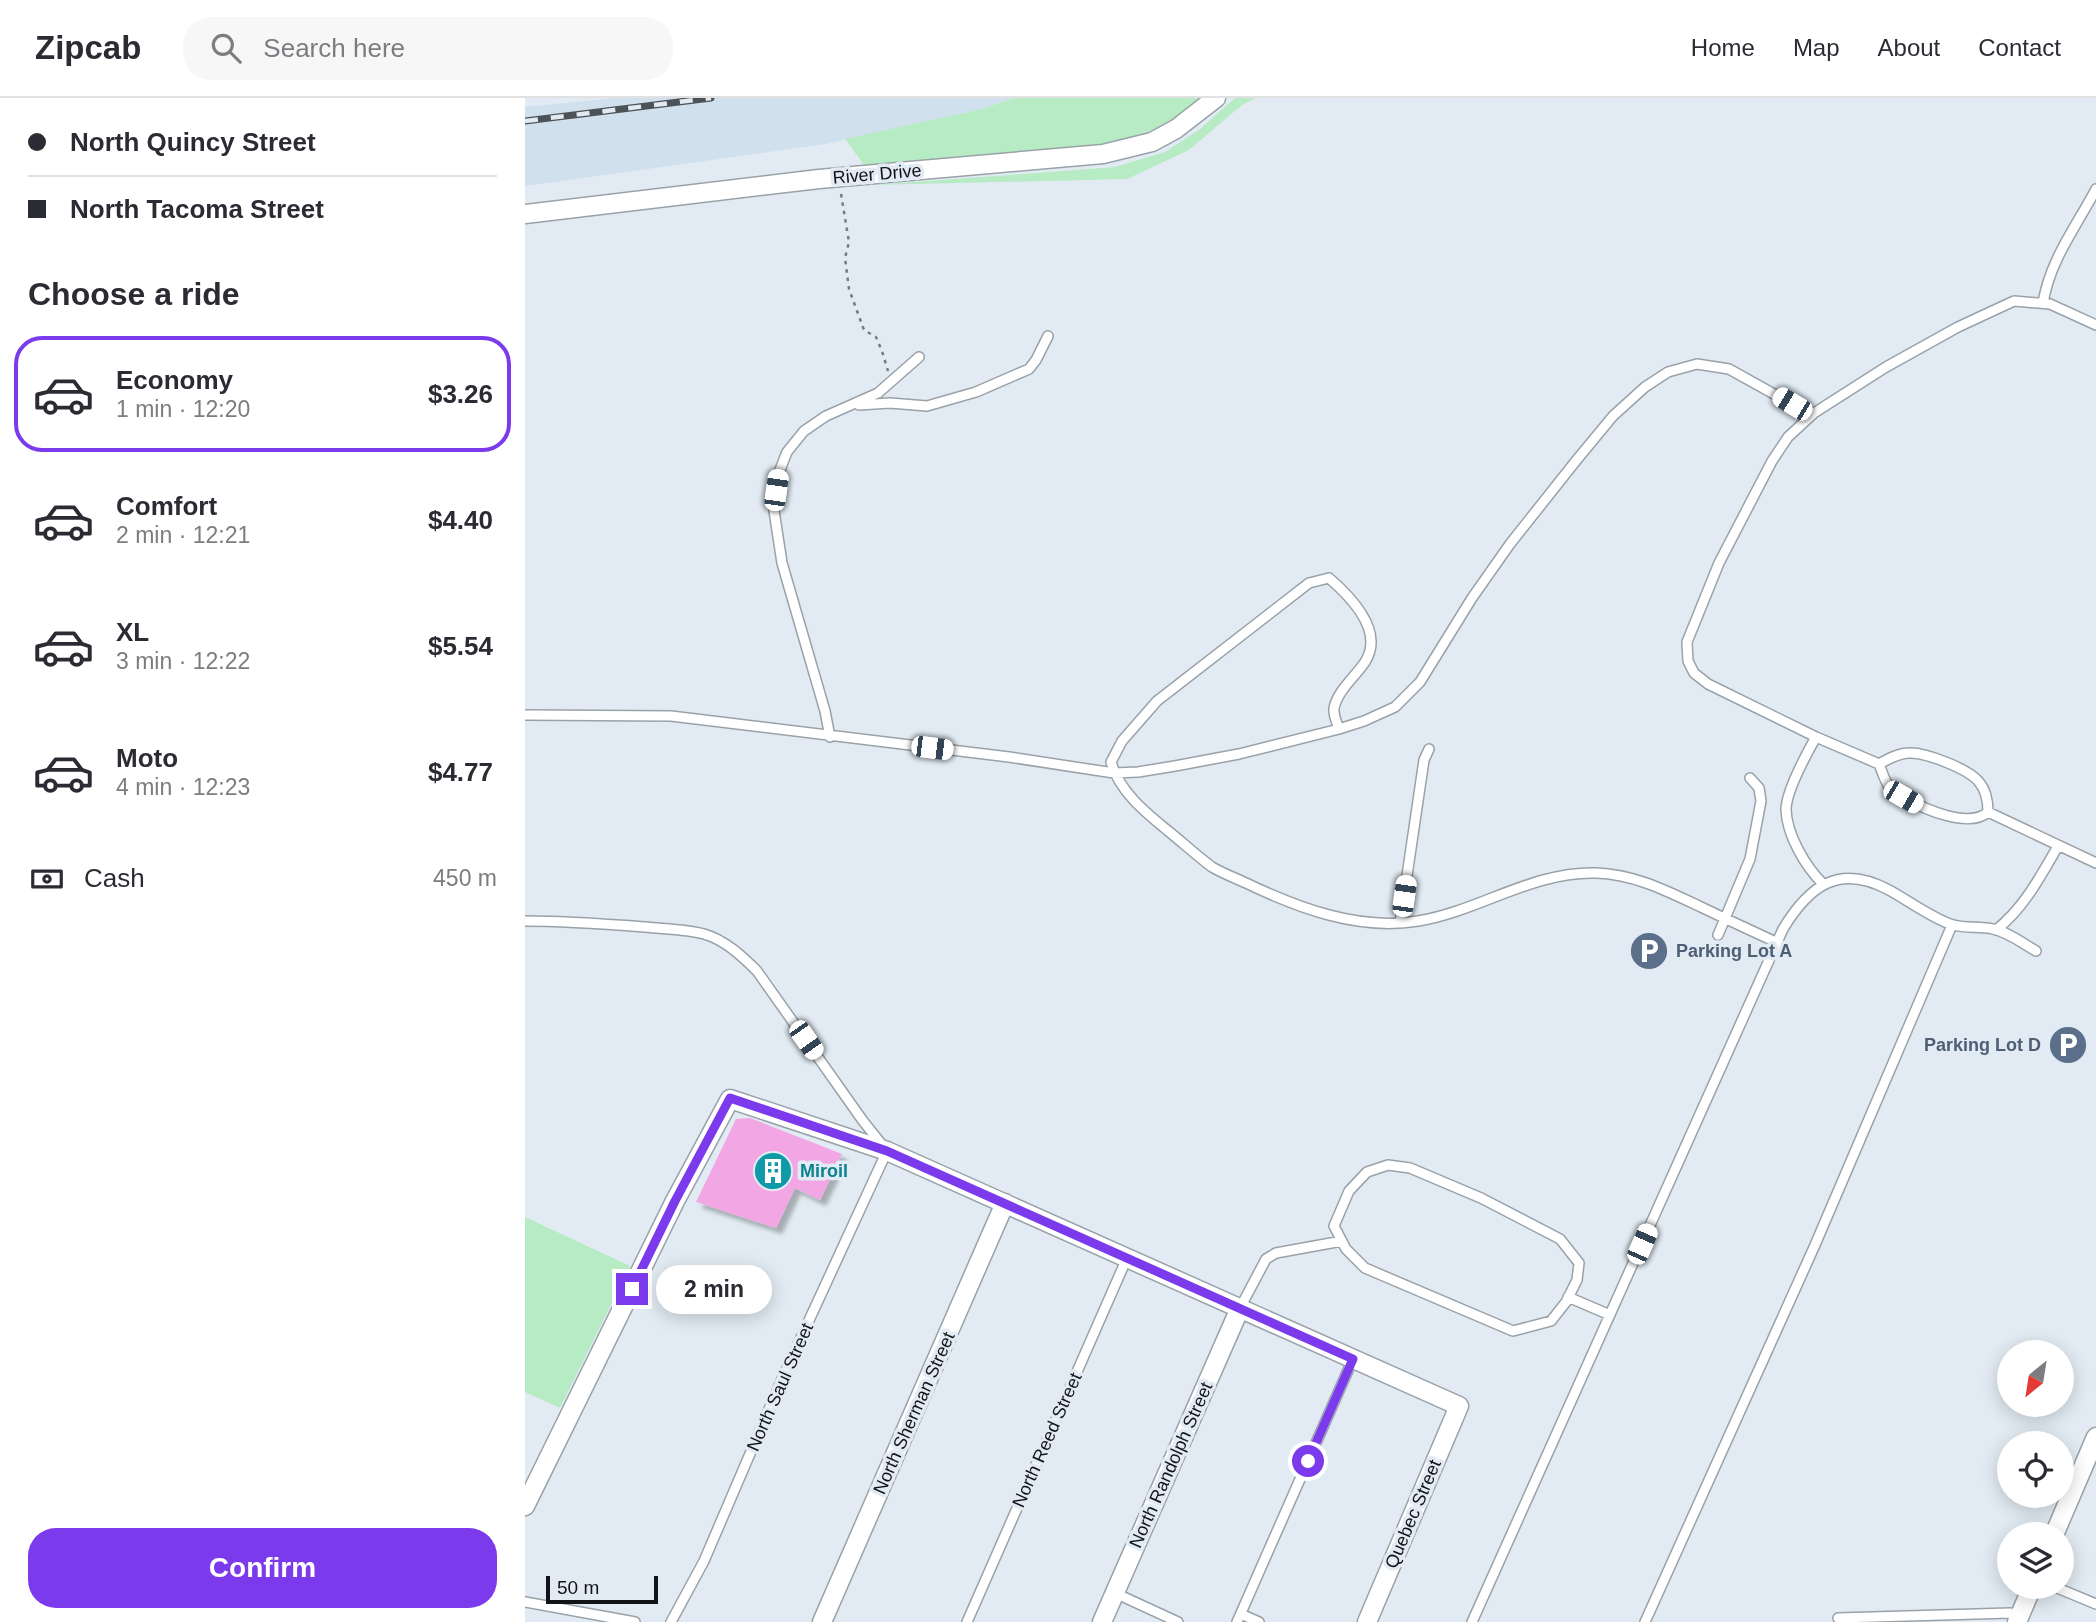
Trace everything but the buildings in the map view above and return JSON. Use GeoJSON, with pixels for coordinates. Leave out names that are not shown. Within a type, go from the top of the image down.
{"type":"FeatureCollection","features":[{"type":"Feature","properties":{"kind":"street","name":"River Drive"},"geometry":{"type":"LineString","coordinates":[[525,215],[838,177],[1103,154],[1151,142],[1176,129],[1216,98]]}},
{"type":"Feature","properties":{"kind":"street"},"geometry":{"type":"LineString","coordinates":[[525,1506],[675,1201],[730,1098],[887,1151],[1353,1359]]}},
{"type":"Feature","properties":{"kind":"street","name":"North Sherman Street"},"geometry":{"type":"LineString","coordinates":[[822,1622],[1005,1203]]}},
{"type":"Feature","properties":{"kind":"street","name":"North Randolph Street"},"geometry":{"type":"LineString","coordinates":[[1102,1622],[1240,1308]]}},
{"type":"Feature","properties":{"kind":"street","name":"Quebec Street"},"geometry":{"type":"LineString","coordinates":[[1353,1359],[1459,1406],[1367,1622]]}},
{"type":"Feature","properties":{"kind":"street"},"geometry":{"type":"LineString","coordinates":[[2060,1522],[2096,1437]]}},
{"type":"Feature","properties":{"kind":"street"},"geometry":{"type":"LineString","coordinates":[[2018,1619],[2027,1599]]}},
{"type":"Feature","properties":{"kind":"lane"},"geometry":{"type":"LineString","coordinates":[[2043,303],[2047,282],[2070,232],[2096,189]]}},
{"type":"Feature","properties":{"kind":"lane"},"geometry":{"type":"LineString","coordinates":[[1989,813],[1982,818],[1970,819],[1943,815],[1891,790],[1879,764],[1816,737],[1709,684],[1694,673],[1688,661],[1687,642],[1719,564],[1772,461],[1788,437],[1808,418],[1886,367],[1958,327],[2014,301],[2050,304],[2096,325]]}},
{"type":"Feature","properties":{"kind":"lane"},"geometry":{"type":"LineString","coordinates":[[853,405],[890,403],[927,406],[977,392],[1028,369],[1036,360],[1048,336]]}},
{"type":"Feature","properties":{"kind":"lane"},"geometry":{"type":"LineString","coordinates":[[830,737],[782,563],[773,504],[778,475],[787,452],[804,431],[826,416],[879,393],[919,357]]}},
{"type":"Feature","properties":{"kind":"lane"},"geometry":{"type":"LineString","coordinates":[[525,715],[671,716],[1009,757],[1114,773],[1187,764],[1339,729],[1395,707],[1420,682],[1472,598],[1510,544],[1613,416],[1645,387],[1668,372],[1697,364],[1729,369],[1765,387],[1808,418]]}},
{"type":"Feature","properties":{"kind":"lane"},"geometry":{"type":"LineString","coordinates":[[1339,729],[1333,711],[1339,696],[1366,660],[1372,642],[1364,617],[1345,592],[1329,578],[1309,583],[1157,701],[1122,741],[1111,762],[1114,773],[1139,807],[1213,867],[1280,900],[1317,911],[1367,923],[1400,923],[1441,916],[1542,880],[1590,873],[1642,881],[1777,943]]}},
{"type":"Feature","properties":{"kind":"lane"},"geometry":{"type":"LineString","coordinates":[[1816,737],[1794,782],[1786,809],[1799,850],[1808,867],[1823,884]]}},
{"type":"Feature","properties":{"kind":"lane"},"geometry":{"type":"LineString","coordinates":[[1400,923],[1424,761],[1429,749]]}},
{"type":"Feature","properties":{"kind":"lane"},"geometry":{"type":"LineString","coordinates":[[1879,764],[1909,753],[1934,758],[1959,768],[1978,779],[1984,790],[1989,813]]}},
{"type":"Feature","properties":{"kind":"lane"},"geometry":{"type":"LineString","coordinates":[[1718,935],[1750,859],[1761,801],[1759,788],[1750,778]]}},
{"type":"Feature","properties":{"kind":"lane"},"geometry":{"type":"LineString","coordinates":[[1989,813],[2096,863]]}},
{"type":"Feature","properties":{"kind":"lane"},"geometry":{"type":"LineString","coordinates":[[1996,929],[2008,920],[2032,891],[2058,846]]}},
{"type":"Feature","properties":{"kind":"lane"},"geometry":{"type":"LineString","coordinates":[[1472,1622],[1777,943],[1794,912],[1823,884],[1854,879],[1874,883],[1952,925],[1996,929],[2036,951]]}},
{"type":"Feature","properties":{"kind":"lane"},"geometry":{"type":"LineString","coordinates":[[525,920],[675,930],[704,934],[726,944],[743,956],[757,971],[887,1151]]}},
{"type":"Feature","properties":{"kind":"lane"},"geometry":{"type":"LineString","coordinates":[[1645,1622],[1815,1245],[1952,925]]}},
{"type":"Feature","properties":{"kind":"lane","name":"North Saul Street"},"geometry":{"type":"LineString","coordinates":[[671,1622],[704,1561],[782,1379],[887,1151]]}},
{"type":"Feature","properties":{"kind":"lane"},"geometry":{"type":"LineString","coordinates":[[1388,1165],[1410,1168],[1481,1198],[1560,1239],[1579,1263],[1577,1280],[1568,1297],[1551,1321],[1513,1331],[1365,1268],[1346,1249],[1334,1226],[1349,1191],[1367,1172],[1388,1165]]}},
{"type":"Feature","properties":{"kind":"lane"},"geometry":{"type":"LineString","coordinates":[[1240,1308],[1266,1259],[1276,1253],[1342,1241]]}},
{"type":"Feature","properties":{"kind":"lane","name":"North Reed Street"},"geometry":{"type":"LineString","coordinates":[[967,1622],[1127,1258]]}},
{"type":"Feature","properties":{"kind":"lane"},"geometry":{"type":"LineString","coordinates":[[1568,1297],[1610,1315]]}},
{"type":"Feature","properties":{"kind":"lane"},"geometry":{"type":"LineString","coordinates":[[1259,1622],[1239,1618],[1353,1359]]}},
{"type":"Feature","properties":{"kind":"lane"},"geometry":{"type":"LineString","coordinates":[[1115,1593],[1178,1622]]}},
{"type":"Feature","properties":{"kind":"lane"},"geometry":{"type":"LineString","coordinates":[[2074,1595],[2096,1604]]}},
{"type":"Feature","properties":{"kind":"lane"},"geometry":{"type":"LineString","coordinates":[[525,1602],[635,1622]]}},
{"type":"Feature","properties":{"kind":"lane"},"geometry":{"type":"LineString","coordinates":[[1838,1618],[2010,1613],[2018,1619]]}},
{"type":"Feature","properties":{"kind":"path"},"geometry":{"type":"LineString","coordinates":[[838,177],[849,242],[845,258],[849,289],[864,330],[876,337],[890,382]]}},
{"type":"Feature","properties":{"kind":"shaded area"},"geometry":{"type":"Polygon","coordinates":[[[615,98],[1014,98],[982,109],[826,144],[525,186],[525,107],[615,98]]]}},
{"type":"Feature","properties":{"kind":"green space"},"geometry":{"type":"Polygon","coordinates":[[[1014,98],[1202,98],[1168,122],[1139,136],[1096,146],[867,169],[845,139],[982,109],[1014,98]]]}},
{"type":"Feature","properties":{"kind":"green space"},"geometry":{"type":"Polygon","coordinates":[[[1235,98],[1256,98],[1242,105],[1189,150],[1127,179],[874,185],[1115,167],[1165,152],[1200,129],[1235,98]]]}},
{"type":"Feature","properties":{"kind":"green space"},"geometry":{"type":"Polygon","coordinates":[[[525,1217],[630,1266],[560,1408],[525,1392],[525,1217]]]}},
{"type":"Feature","properties":{"kind":"railway"},"geometry":{"type":"LineString","coordinates":[[525,121],[711,98]]}},
{"type":"Feature","properties":{"kind":"place","name":"Parking Lot A"},"geometry":{"type":"Point","coordinates":[1649,951]}},
{"type":"Feature","properties":{"kind":"place","name":"Parking Lot D"},"geometry":{"type":"Point","coordinates":[2068,1045]}},
{"type":"Feature","properties":{"kind":"place","name":"Miroil"},"geometry":{"type":"Point","coordinates":[773,1171]}},
{"type":"Feature","properties":{"kind":"route"},"geometry":{"type":"LineString","coordinates":[[632,1289],[730,1098],[887,1151],[1353,1359],[1308,1461]]}}]}
